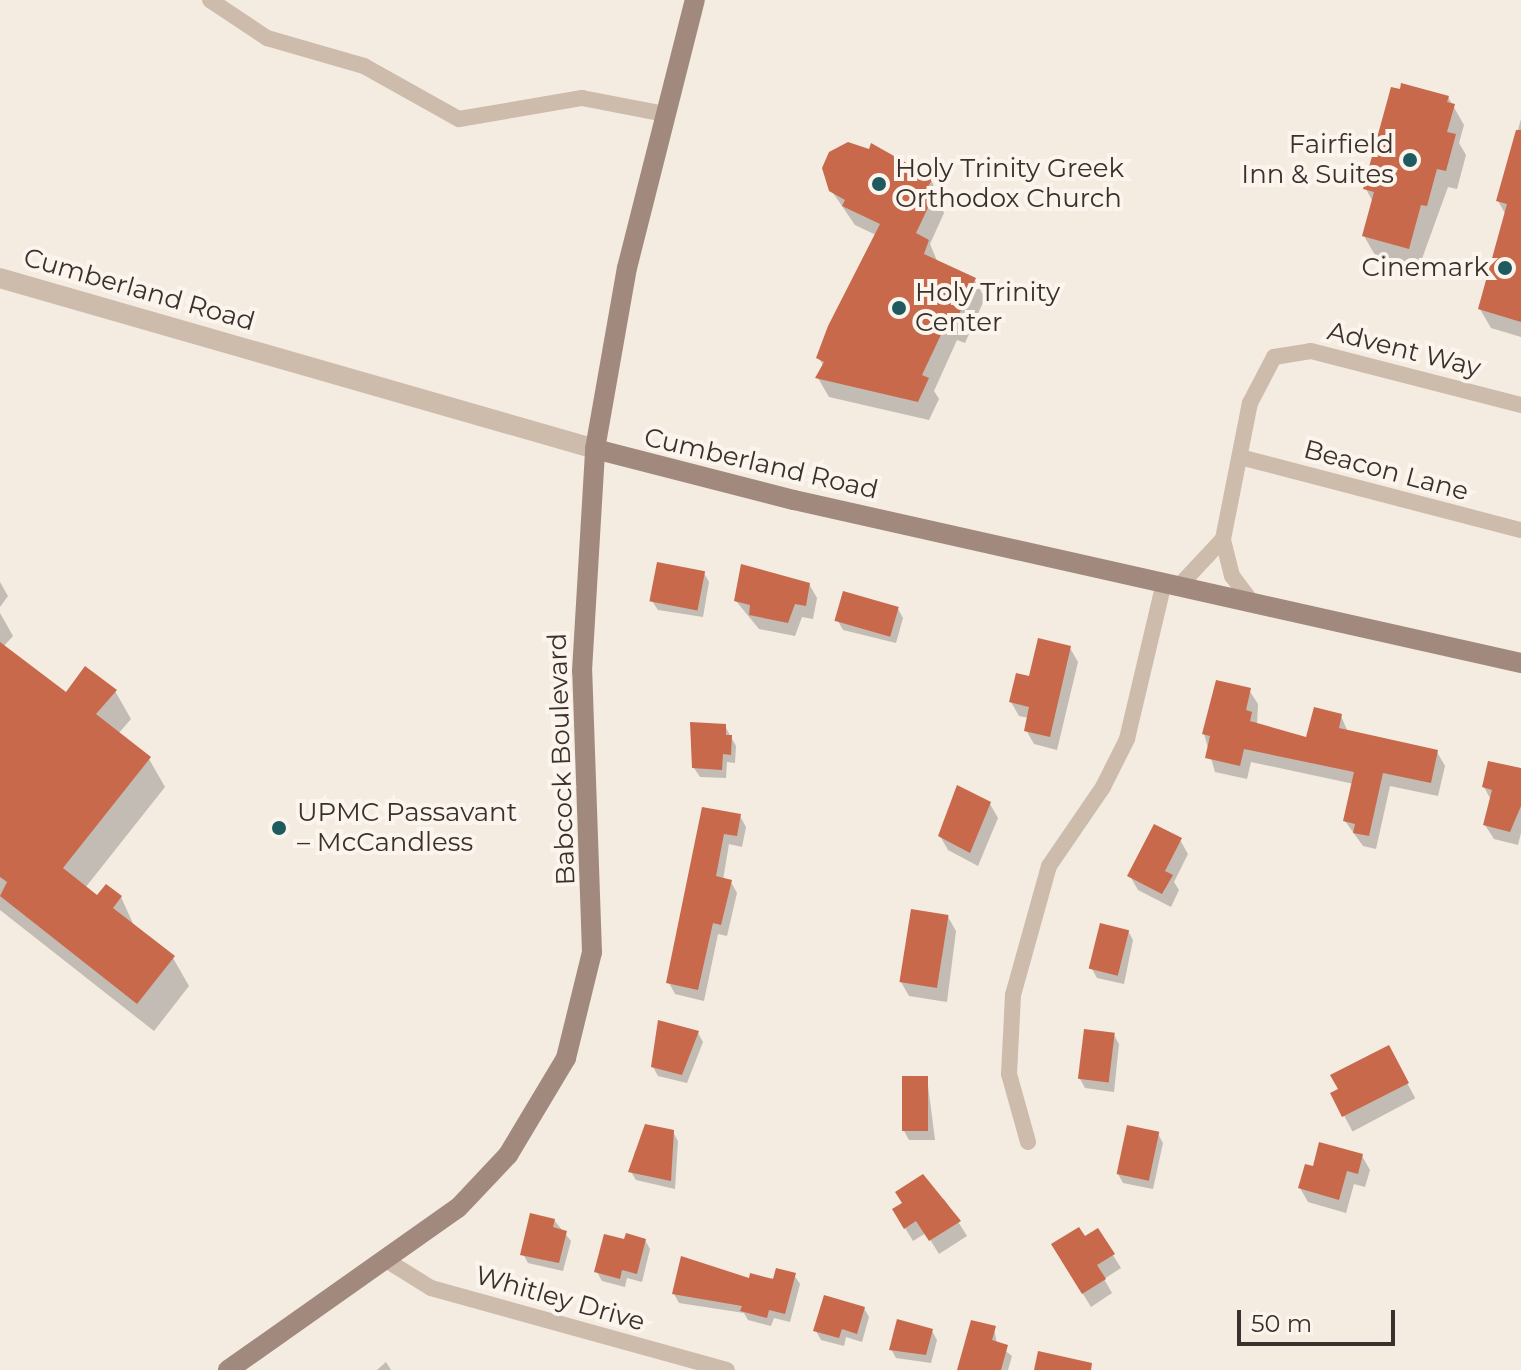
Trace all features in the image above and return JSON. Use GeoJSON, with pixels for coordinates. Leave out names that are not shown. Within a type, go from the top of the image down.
{"type":"FeatureCollection","features":[{"type":"Feature","properties":{"kind":"main road","name":"Babcock Boulevard"},"geometry":{"type":"LineString","coordinates":[[228,1370],[458,1208],[508,1155],[566,1058],[588,982],[594,913],[582,671],[595,449],[627,268],[695,0]]}},
{"type":"Feature","properties":{"kind":"main road","name":"Cumberland Road"},"geometry":{"type":"LineString","coordinates":[[595,449],[794,500],[1521,663]]}},
{"type":"Feature","properties":{"kind":"street"},"geometry":{"type":"LineString","coordinates":[[210,0],[267,38],[364,66],[459,119],[582,98],[665,114]]}},
{"type":"Feature","properties":{"kind":"street","name":"Cumberland Road"},"geometry":{"type":"LineString","coordinates":[[0,278],[595,449]]}},
{"type":"Feature","properties":{"kind":"street","name":"Advent Way"},"geometry":{"type":"LineString","coordinates":[[1251,601],[1232,576],[1223,539],[1250,403],[1265,368],[1274,357],[1299,349],[1521,405]]}},
{"type":"Feature","properties":{"kind":"street","name":"Beacon Lane"},"geometry":{"type":"LineString","coordinates":[[1240,457],[1521,530]]}},
{"type":"Feature","properties":{"kind":"street"},"geometry":{"type":"LineString","coordinates":[[1028,1142],[1009,1074],[1013,995],[1049,866],[1103,787],[1127,739],[1172,583],[1223,539]]}},
{"type":"Feature","properties":{"kind":"street","name":"Whitley Drive"},"geometry":{"type":"LineString","coordinates":[[386,1260],[431,1288],[681,1364],[727,1370]]}},
{"type":"Feature","properties":{"kind":"building","name":"Fairfield Inn & Suites"},"geometry":{"type":"Polygon","coordinates":[[[1401,83],[1449,96],[1447,102],[1455,104],[1447,132],[1456,134],[1446,171],[1437,169],[1427,206],[1421,205],[1409,249],[1362,236],[1374,192],[1363,189],[1391,87],[1400,89],[1401,83]]]}},
{"type":"Feature","properties":{"kind":"building","name":"Cinemark"},"geometry":{"type":"Polygon","coordinates":[[[1516,130],[1521,130],[1521,322],[1478,309],[1507,204],[1496,201],[1516,130]]]}},
{"type":"Feature","properties":{"kind":"building","name":"Holy Trinity Center"},"geometry":{"type":"Polygon","coordinates":[[[848,142],[869,149],[871,143],[933,178],[926,190],[935,193],[916,233],[929,240],[924,254],[976,278],[954,325],[947,322],[922,375],[929,378],[918,402],[815,378],[824,362],[816,358],[828,326],[880,224],[842,206],[845,200],[829,191],[822,168],[829,152],[848,142]]]}},
{"type":"Feature","properties":{"kind":"building"},"geometry":{"type":"Polygon","coordinates":[[[657,562],[705,571],[697,611],[649,601],[657,562]]]}},
{"type":"Feature","properties":{"kind":"building"},"geometry":{"type":"Polygon","coordinates":[[[741,564],[810,583],[806,606],[795,604],[788,623],[749,615],[750,605],[734,601],[741,564]]]}},
{"type":"Feature","properties":{"kind":"building"},"geometry":{"type":"Polygon","coordinates":[[[843,591],[899,607],[890,637],[834,621],[843,591]]]}},
{"type":"Feature","properties":{"kind":"building"},"geometry":{"type":"Polygon","coordinates":[[[1038,638],[1071,646],[1050,737],[1024,731],[1029,707],[1009,702],[1016,673],[1029,676],[1038,638]]]}},
{"type":"Feature","properties":{"kind":"building"},"geometry":{"type":"Polygon","coordinates":[[[0,642],[66,692],[85,666],[117,690],[96,714],[151,757],[63,868],[97,895],[106,884],[122,896],[113,908],[175,956],[137,1004],[0,896],[7,882],[0,877],[0,642]]]}},
{"type":"Feature","properties":{"kind":"building"},"geometry":{"type":"Polygon","coordinates":[[[1216,680],[1251,688],[1246,710],[1252,712],[1250,721],[1306,737],[1314,707],[1342,714],[1339,728],[1438,750],[1431,783],[1383,773],[1369,836],[1353,833],[1355,824],[1343,821],[1354,772],[1244,749],[1240,766],[1205,758],[1210,736],[1202,734],[1216,680]]]}},
{"type":"Feature","properties":{"kind":"building"},"geometry":{"type":"Polygon","coordinates":[[[690,722],[726,724],[726,735],[732,735],[731,755],[723,754],[722,770],[692,768],[690,722]]]}},
{"type":"Feature","properties":{"kind":"building"},"geometry":{"type":"Polygon","coordinates":[[[1488,761],[1521,768],[1521,806],[1510,832],[1483,825],[1492,790],[1482,787],[1488,761]]]}},
{"type":"Feature","properties":{"kind":"building"},"geometry":{"type":"Polygon","coordinates":[[[957,785],[991,802],[970,853],[938,836],[957,785]]]}},
{"type":"Feature","properties":{"kind":"building"},"geometry":{"type":"Polygon","coordinates":[[[702,807],[741,814],[737,836],[724,834],[716,876],[732,880],[721,925],[713,923],[698,990],[666,983],[702,807]]]}},
{"type":"Feature","properties":{"kind":"building"},"geometry":{"type":"Polygon","coordinates":[[[1154,824],[1182,838],[1165,871],[1173,875],[1162,894],[1127,876],[1154,824]]]}},
{"type":"Feature","properties":{"kind":"building"},"geometry":{"type":"Polygon","coordinates":[[[911,909],[949,915],[937,988],[899,982],[911,909]]]}},
{"type":"Feature","properties":{"kind":"building"},"geometry":{"type":"Polygon","coordinates":[[[1100,923],[1129,930],[1118,976],[1089,969],[1100,923]]]}},
{"type":"Feature","properties":{"kind":"building"},"geometry":{"type":"Polygon","coordinates":[[[658,1020],[699,1031],[682,1075],[651,1067],[658,1020]]]}},
{"type":"Feature","properties":{"kind":"building"},"geometry":{"type":"Polygon","coordinates":[[[1084,1029],[1115,1033],[1109,1082],[1078,1079],[1084,1029]]]}},
{"type":"Feature","properties":{"kind":"building"},"geometry":{"type":"Polygon","coordinates":[[[1389,1045],[1409,1083],[1342,1117],[1330,1093],[1338,1089],[1330,1075],[1389,1045]]]}},
{"type":"Feature","properties":{"kind":"building"},"geometry":{"type":"Polygon","coordinates":[[[902,1076],[928,1076],[928,1131],[902,1131],[902,1076]]]}},
{"type":"Feature","properties":{"kind":"building"},"geometry":{"type":"Polygon","coordinates":[[[645,1124],[674,1130],[671,1181],[628,1172],[645,1124]]]}},
{"type":"Feature","properties":{"kind":"building"},"geometry":{"type":"Polygon","coordinates":[[[1127,1125],[1159,1132],[1149,1181],[1117,1174],[1127,1125]]]}},
{"type":"Feature","properties":{"kind":"building"},"geometry":{"type":"Polygon","coordinates":[[[1319,1142],[1363,1154],[1358,1174],[1347,1171],[1339,1200],[1298,1188],[1305,1164],[1313,1166],[1319,1142]]]}},
{"type":"Feature","properties":{"kind":"building"},"geometry":{"type":"Polygon","coordinates":[[[923,1174],[961,1221],[929,1241],[916,1221],[904,1229],[892,1209],[902,1203],[895,1192],[923,1174]]]}},
{"type":"Feature","properties":{"kind":"building"},"geometry":{"type":"Polygon","coordinates":[[[530,1213],[555,1219],[553,1227],[567,1231],[559,1263],[520,1255],[530,1213]]]}},
{"type":"Feature","properties":{"kind":"building"},"geometry":{"type":"Polygon","coordinates":[[[1079,1227],[1085,1236],[1098,1228],[1115,1254],[1097,1265],[1106,1279],[1082,1294],[1051,1244],[1079,1227]]]}},
{"type":"Feature","properties":{"kind":"building"},"geometry":{"type":"Polygon","coordinates":[[[626,1233],[646,1239],[637,1274],[622,1270],[620,1279],[594,1272],[604,1234],[624,1239],[626,1233]]]}},
{"type":"Feature","properties":{"kind":"building"},"geometry":{"type":"Polygon","coordinates":[[[681,1256],[749,1278],[750,1273],[773,1279],[776,1268],[796,1273],[785,1314],[769,1310],[767,1318],[740,1311],[742,1306],[672,1294],[681,1256]]]}},
{"type":"Feature","properties":{"kind":"building"},"geometry":{"type":"Polygon","coordinates":[[[824,1295],[865,1307],[857,1334],[842,1329],[839,1338],[813,1331],[824,1295]]]}},
{"type":"Feature","properties":{"kind":"building"},"geometry":{"type":"Polygon","coordinates":[[[897,1319],[933,1329],[926,1355],[889,1350],[897,1319]]]}},
{"type":"Feature","properties":{"kind":"building"},"geometry":{"type":"Polygon","coordinates":[[[971,1320],[996,1326],[992,1340],[1008,1345],[1001,1370],[957,1370],[971,1320]]]}},
{"type":"Feature","properties":{"kind":"building"},"geometry":{"type":"Polygon","coordinates":[[[1038,1351],[1092,1363],[1091,1370],[1034,1370],[1038,1351]]]}},
{"type":"Feature","properties":{"kind":"place","name":"Fairfield Inn & Suites"},"geometry":{"type":"Point","coordinates":[1410,160]}},
{"type":"Feature","properties":{"kind":"place","name":"Holy Trinity Greek Orthodox Church"},"geometry":{"type":"Point","coordinates":[879,184]}},
{"type":"Feature","properties":{"kind":"place","name":"Cinemark"},"geometry":{"type":"Point","coordinates":[1505,268]}},
{"type":"Feature","properties":{"kind":"place","name":"Holy Trinity Center"},"geometry":{"type":"Point","coordinates":[899,308]}},
{"type":"Feature","properties":{"kind":"place","name":"UPMC Passavant – McCandless"},"geometry":{"type":"Point","coordinates":[279,828]}}]}
